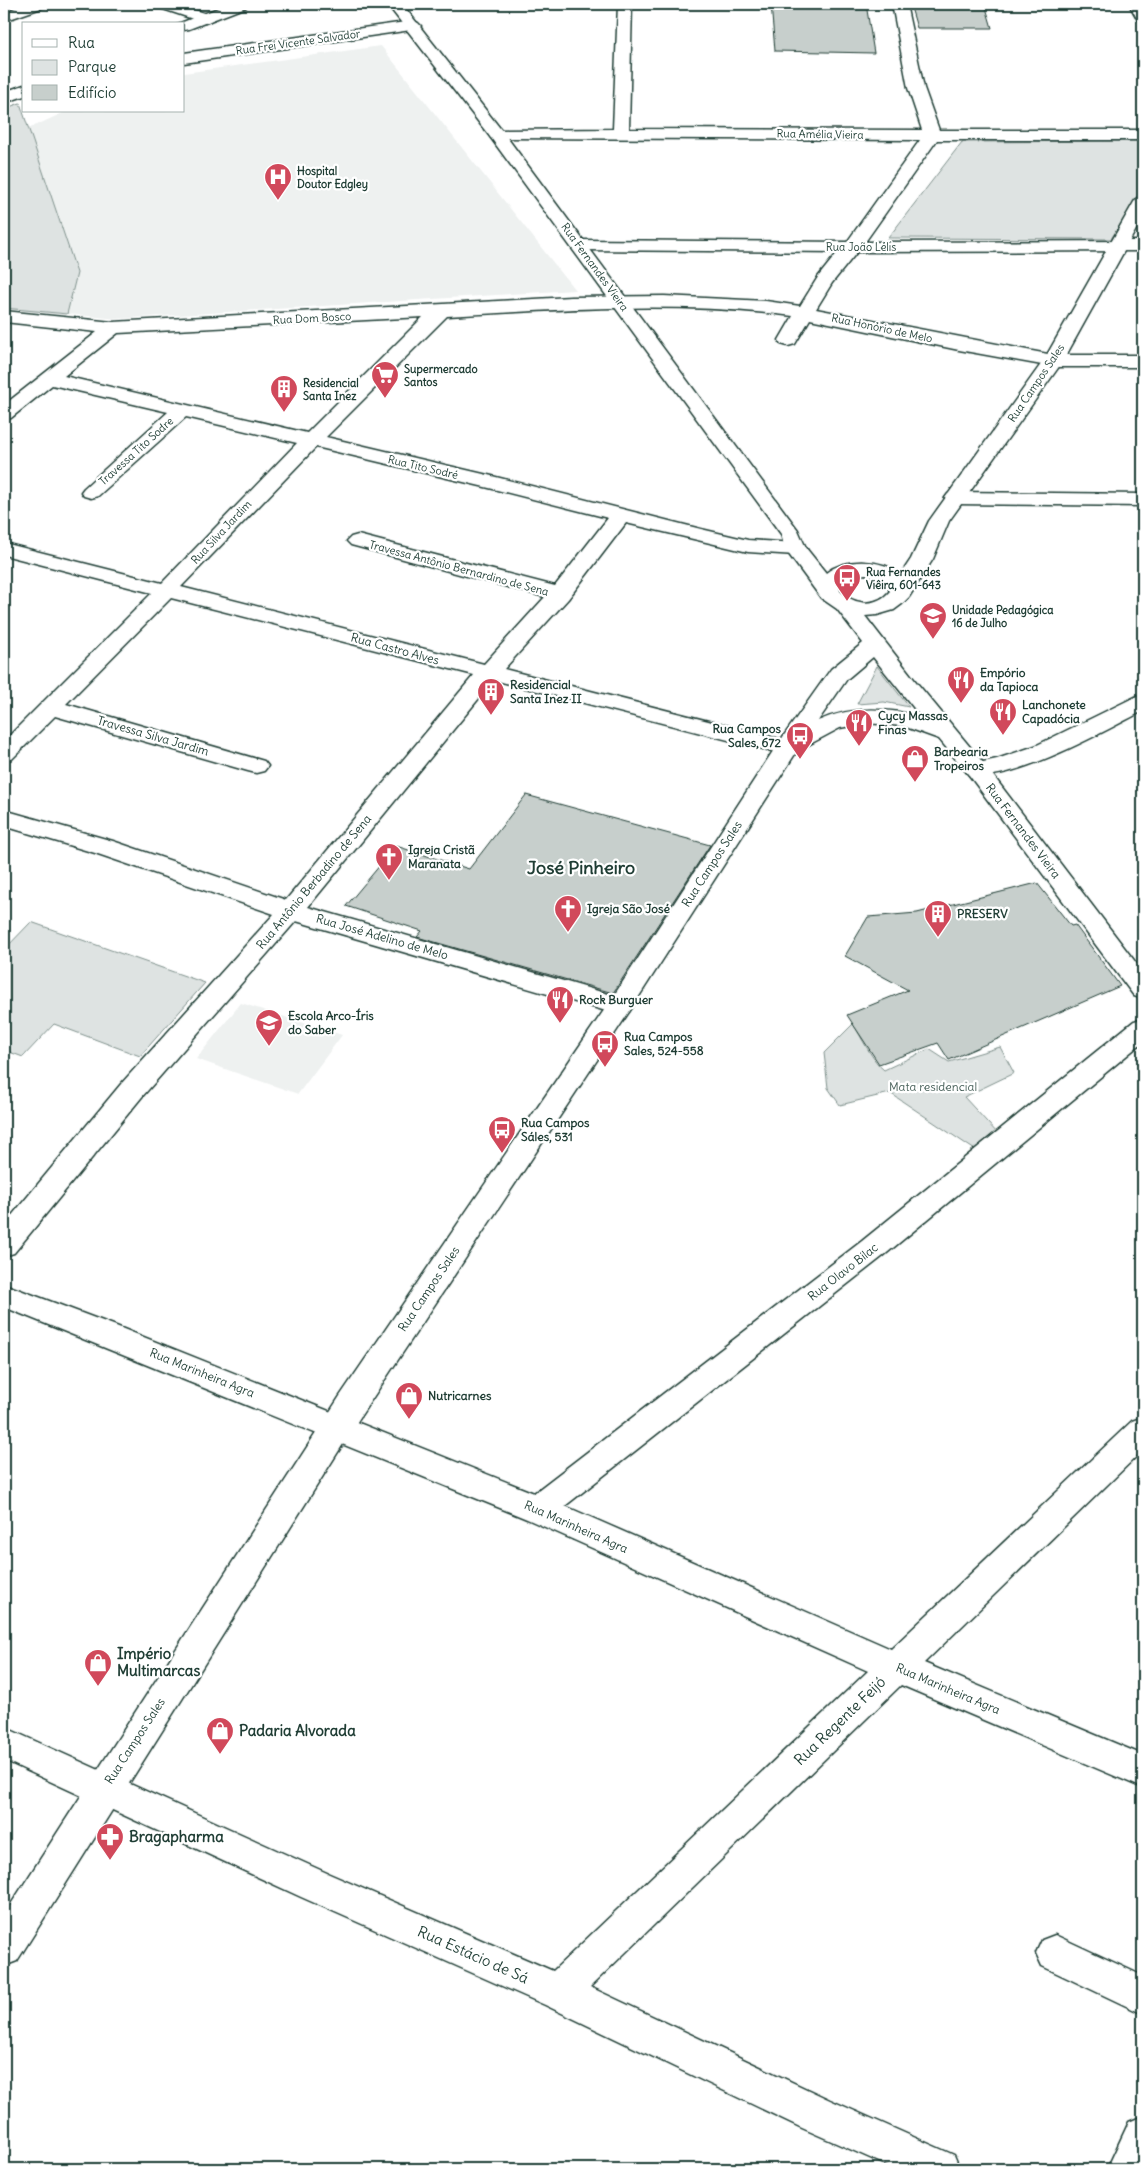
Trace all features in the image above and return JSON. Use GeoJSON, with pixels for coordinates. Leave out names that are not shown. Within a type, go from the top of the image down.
{"type":"FeatureCollection","features":[{"type":"Feature","properties":{"kind":"street"},"geometry":{"type":"LineString","coordinates":[[4,17],[39,4]]}},
{"type":"Feature","properties":{"kind":"street"},"geometry":{"type":"LineString","coordinates":[[162,4],[205,18]]}},
{"type":"Feature","properties":{"kind":"street"},"geometry":{"type":"LineString","coordinates":[[185,26],[241,4]]}},
{"type":"Feature","properties":{"kind":"street","name":"Rua Fernandes Vieira"},"geometry":{"type":"LineString","coordinates":[[394,4],[497,135],[579,245],[832,597],[844,604],[977,770],[1143,990]]}},
{"type":"Feature","properties":{"kind":"street"},"geometry":{"type":"LineString","coordinates":[[621,132],[625,4]]}},
{"type":"Feature","properties":{"kind":"street"},"geometry":{"type":"LineString","coordinates":[[788,340],[824,281],[852,247],[932,135],[916,88],[899,4]]}},
{"type":"Feature","properties":{"kind":"street"},"geometry":{"type":"LineString","coordinates":[[1136,4],[1143,17]]}},
{"type":"Feature","properties":{"kind":"street","name":"Rua Frei Vicente Salvador"},"geometry":{"type":"LineString","coordinates":[[185,58],[413,26]]}},
{"type":"Feature","properties":{"kind":"street"},"geometry":{"type":"LineString","coordinates":[[4,98],[22,91]]}},
{"type":"Feature","properties":{"kind":"street","name":"Rua Amélia Vieira"},"geometry":{"type":"LineString","coordinates":[[497,135],[621,132],[1143,135]]}},
{"type":"Feature","properties":{"kind":"street","name":"Rua Campos Sales"},"geometry":{"type":"LineString","coordinates":[[4,1948],[336,1429],[620,1006],[787,748],[839,674],[874,642],[922,559],[939,521],[1053,361],[1143,202]]}},
{"type":"Feature","properties":{"kind":"street","name":"Rua João Lélis"},"geometry":{"type":"LineString","coordinates":[[579,245],[852,247],[1143,246]]}},
{"type":"Feature","properties":{"kind":"street","name":"Rua Honório de Melo"},"geometry":{"type":"LineString","coordinates":[[620,302],[664,301],[766,307],[805,312],[958,344],[1053,361],[1143,361]]}},
{"type":"Feature","properties":{"kind":"street","name":"Rua Dom Bosco"},"geometry":{"type":"LineString","coordinates":[[4,316],[113,328],[571,303],[620,302]]}},
{"type":"Feature","properties":{"kind":"street","name":"Rua Silva Jardim"},"geometry":{"type":"LineString","coordinates":[[4,754],[165,591],[233,518],[311,439],[378,376],[427,322],[441,311]]}},
{"type":"Feature","properties":{"kind":"street"},"geometry":{"type":"LineString","coordinates":[[4,414],[113,328]]}},
{"type":"Feature","properties":{"kind":"street","name":"Rua Tito Sodré"},"geometry":{"type":"LineString","coordinates":[[50,379],[311,439],[395,461],[492,482],[732,543],[793,542]]}},
{"type":"Feature","properties":{"kind":"street","name":"Travessa Tito Sodre"},"geometry":{"type":"LineString","coordinates":[[91,492],[182,410]]}},
{"type":"Feature","properties":{"kind":"street"},"geometry":{"type":"LineString","coordinates":[[955,498],[1143,500]]}},
{"type":"Feature","properties":{"kind":"street","name":"Rua Antônio Berbadino de Sena"},"geometry":{"type":"LineString","coordinates":[[4,1245],[131,1091],[291,911],[488,673],[560,594],[620,516]]}},
{"type":"Feature","properties":{"kind":"street","name":"Travessa Antônio Bernardino de Sena"},"geometry":{"type":"LineString","coordinates":[[358,541],[560,594]]}},
{"type":"Feature","properties":{"kind":"street","name":"Rua Fernandes Vieira"},"geometry":{"type":"LineString","coordinates":[[793,542],[856,568],[885,573]]}},
{"type":"Feature","properties":{"kind":"street","name":"Rua Castro Alves"},"geometry":{"type":"LineString","coordinates":[[4,549],[787,748]]}},
{"type":"Feature","properties":{"kind":"street"},"geometry":{"type":"LineString","coordinates":[[885,573],[922,559]]}},
{"type":"Feature","properties":{"kind":"street"},"geometry":{"type":"LineString","coordinates":[[827,589],[828,583],[837,573],[856,568]]}},
{"type":"Feature","properties":{"kind":"street"},"geometry":{"type":"LineString","coordinates":[[844,604],[860,608],[879,608],[899,596],[900,585],[894,578],[885,573]]}},
{"type":"Feature","properties":{"kind":"street"},"geometry":{"type":"LineString","coordinates":[[977,770],[1003,766],[1038,755],[1143,702]]}},
{"type":"Feature","properties":{"kind":"street","name":"Travessa Silva Jardim"},"geometry":{"type":"LineString","coordinates":[[50,706],[256,766]]}},
{"type":"Feature","properties":{"kind":"street"},"geometry":{"type":"LineString","coordinates":[[787,748],[836,722],[856,717],[874,716],[909,719],[949,736]]}},
{"type":"Feature","properties":{"kind":"street","name":"Rua José Adelino de Melo"},"geometry":{"type":"LineString","coordinates":[[4,818],[104,847],[291,911],[620,1006]]}},
{"type":"Feature","properties":{"kind":"street","name":"Rua Olavo Bilac"},"geometry":{"type":"LineString","coordinates":[[538,1509],[872,1249],[1143,1028]]}},
{"type":"Feature","properties":{"kind":"street","name":"Rua Marinheira Agra"},"geometry":{"type":"LineString","coordinates":[[4,1295],[538,1509],[677,1573],[897,1667],[1140,1765]]}},
{"type":"Feature","properties":{"kind":"street","name":"Rua Regente Feijó"},"geometry":{"type":"LineString","coordinates":[[558,1992],[1143,1430]]}},
{"type":"Feature","properties":{"kind":"street","name":"Rua Estácio de Sá"},"geometry":{"type":"LineString","coordinates":[[4,1743],[106,1788],[314,1885],[558,1992],[816,2114],[940,2169]]}},
{"type":"Feature","properties":{"kind":"street"},"geometry":{"type":"LineString","coordinates":[[1055,1953],[1143,1995]]}},
{"type":"Feature","properties":{"kind":"street"},"geometry":{"type":"LineString","coordinates":[[1127,2169],[1143,2136]]}},
{"type":"Feature","properties":{"kind":"shaded area","name":"Hospital Doutor Edgley"},"geometry":{"type":"Polygon","coordinates":[[[381,46],[575,290],[117,319],[67,314],[77,273],[28,129],[65,112],[185,112],[185,73],[381,46]]]}},
{"type":"Feature","properties":{"kind":"shaded area","name":"Escola Arco-Íris do Saber"},"geometry":{"type":"Polygon","coordinates":[[[241,1003],[342,1035],[298,1094],[196,1059],[241,1003]]]}},
{"type":"Feature","properties":{"kind":"green space"},"geometry":{"type":"Polygon","coordinates":[[[20,103],[77,273],[67,314],[4,308],[4,109],[20,103]]]}},
{"type":"Feature","properties":{"kind":"green space"},"geometry":{"type":"Polygon","coordinates":[[[1143,141],[1143,188],[1111,239],[888,238],[962,142],[1143,141]]]}},
{"type":"Feature","properties":{"kind":"green space"},"geometry":{"type":"Polygon","coordinates":[[[877,666],[909,707],[884,702],[857,704],[877,666]]]}},
{"type":"Feature","properties":{"kind":"green space"},"geometry":{"type":"Polygon","coordinates":[[[31,922],[205,983],[140,1056],[54,1024],[23,1057],[4,1050],[4,950],[31,922]]]}},
{"type":"Feature","properties":{"kind":"green space","name":"Mata residencial"},"geometry":{"type":"Polygon","coordinates":[[[853,1024],[871,1055],[884,1070],[929,1049],[949,1062],[1000,1047],[1014,1073],[964,1097],[999,1135],[978,1152],[890,1093],[840,1105],[828,1088],[824,1053],[853,1024]]]}},
{"type":"Feature","properties":{"kind":"building"},"geometry":{"type":"Polygon","coordinates":[[[771,4],[866,4],[874,53],[775,51],[771,4]]]}},
{"type":"Feature","properties":{"kind":"building"},"geometry":{"type":"Polygon","coordinates":[[[910,4],[985,4],[992,28],[917,28],[910,4]]]}},
{"type":"Feature","properties":{"kind":"building"},"geometry":{"type":"Polygon","coordinates":[[[526,795],[710,845],[613,993],[417,937],[422,931],[346,906],[396,846],[469,869],[526,795]]]}},
{"type":"Feature","properties":{"kind":"building"},"geometry":{"type":"Polygon","coordinates":[[[1037,883],[1071,926],[1075,925],[1120,986],[949,1060],[938,1043],[879,1064],[847,1015],[908,990],[845,956],[868,917],[917,913],[1037,883]]]}},
{"type":"Feature","properties":{"kind":"place","name":"Hospital Doutor Edgley"},"geometry":{"type":"Point","coordinates":[278,201]}},
{"type":"Feature","properties":{"kind":"place","name":"Supermercado Santos"},"geometry":{"type":"Point","coordinates":[385,399]}},
{"type":"Feature","properties":{"kind":"place","name":"Residencial Santa Inez"},"geometry":{"type":"Point","coordinates":[284,413]}},
{"type":"Feature","properties":{"kind":"place","name":"Rua Fernandes Viêira, 601-643"},"geometry":{"type":"Point","coordinates":[847,602]}},
{"type":"Feature","properties":{"kind":"place","name":"Unidade Pedagógica 16 de Julho"},"geometry":{"type":"Point","coordinates":[933,640]}},
{"type":"Feature","properties":{"kind":"place","name":"Empório da Tapioca"},"geometry":{"type":"Point","coordinates":[961,704]}},
{"type":"Feature","properties":{"kind":"place","name":"Residencial Santa Inez II"},"geometry":{"type":"Point","coordinates":[491,716]}},
{"type":"Feature","properties":{"kind":"place","name":"Lanchonete Capadócia"},"geometry":{"type":"Point","coordinates":[1003,736]}},
{"type":"Feature","properties":{"kind":"place","name":"Cycy Massas Finas"},"geometry":{"type":"Point","coordinates":[859,747]}},
{"type":"Feature","properties":{"kind":"place","name":"Rua Campos Sales, 672"},"geometry":{"type":"Point","coordinates":[800,760]}},
{"type":"Feature","properties":{"kind":"place","name":"Barbearia Tropeiros"},"geometry":{"type":"Point","coordinates":[915,783]}},
{"type":"Feature","properties":{"kind":"place","name":"Igreja Cristã Maranata"},"geometry":{"type":"Point","coordinates":[389,881]}},
{"type":"Feature","properties":{"kind":"place","name":"Igreja São José"},"geometry":{"type":"Point","coordinates":[568,933]}},
{"type":"Feature","properties":{"kind":"place","name":"PRESERV"},"geometry":{"type":"Point","coordinates":[938,938]}},
{"type":"Feature","properties":{"kind":"place","name":"Rock Burguer"},"geometry":{"type":"Point","coordinates":[560,1024]}},
{"type":"Feature","properties":{"kind":"place","name":"Escola Arco-Íris do Saber"},"geometry":{"type":"Point","coordinates":[269,1047]}},
{"type":"Feature","properties":{"kind":"place","name":"Rua Campos Sales, 524-558"},"geometry":{"type":"Point","coordinates":[605,1068]}},
{"type":"Feature","properties":{"kind":"place","name":"Rua Campos Sáles, 531"},"geometry":{"type":"Point","coordinates":[502,1154]}},
{"type":"Feature","properties":{"kind":"place","name":"Nutricarnes"},"geometry":{"type":"Point","coordinates":[409,1420]}},
{"type":"Feature","properties":{"kind":"place","name":"Império Multimarcas"},"geometry":{"type":"Point","coordinates":[98,1687]}},
{"type":"Feature","properties":{"kind":"place","name":"Padaria Alvorada"},"geometry":{"type":"Point","coordinates":[220,1755]}},
{"type":"Feature","properties":{"kind":"place","name":"Bragapharma"},"geometry":{"type":"Point","coordinates":[110,1861]}},
{"type":"Feature","properties":{"kind":"district","name":"José Pinheiro"},"geometry":{"type":"Point","coordinates":[581,868]}}]}
